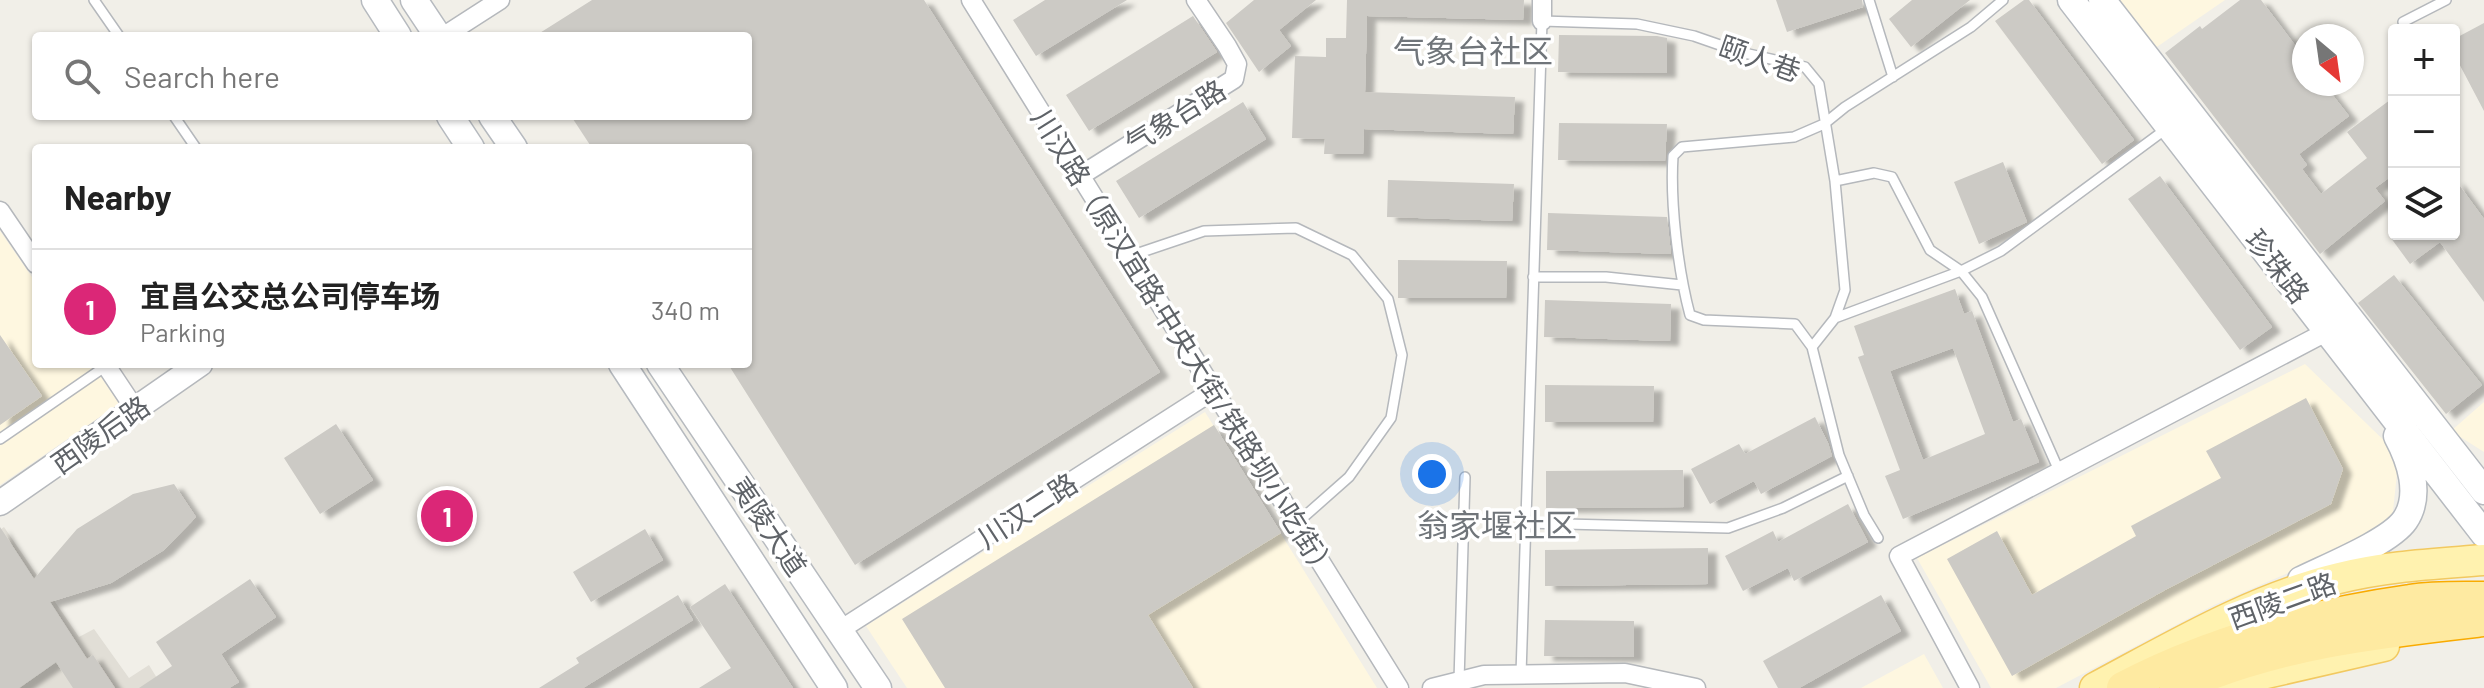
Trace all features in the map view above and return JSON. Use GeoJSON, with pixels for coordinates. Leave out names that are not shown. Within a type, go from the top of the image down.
{"type":"FeatureCollection","features":[{"type":"Feature","properties":{"kind":"highway"},"geometry":{"type":"LineString","coordinates":[[2123,688],[2165,668],[2277,628],[2413,600],[2484,598]]}},
{"type":"Feature","properties":{"kind":"highway"},"geometry":{"type":"LineString","coordinates":[[2176,688],[2217,669],[2283,650],[2400,629],[2479,624]]}},
{"type":"Feature","properties":{"kind":"main road"},"geometry":{"type":"LineString","coordinates":[[375,0],[395,32]]}},
{"type":"Feature","properties":{"kind":"main road"},"geometry":{"type":"LineString","coordinates":[[414,0],[435,32]]}},
{"type":"Feature","properties":{"kind":"main road","name":"珍珠路"},"geometry":{"type":"LineString","coordinates":[[2071,0],[2484,534]]}},
{"type":"Feature","properties":{"kind":"main road","name":"珍珠路"},"geometry":{"type":"LineString","coordinates":[[2102,0],[2475,473],[2484,491]]}},
{"type":"Feature","properties":{"kind":"main road"},"geometry":{"type":"LineString","coordinates":[[453,120],[468,144]]}},
{"type":"Feature","properties":{"kind":"main road"},"geometry":{"type":"LineString","coordinates":[[495,120],[511,144]]}},
{"type":"Feature","properties":{"kind":"main road","name":"夷陵大道"},"geometry":{"type":"LineString","coordinates":[[625,368],[834,688]]}},
{"type":"Feature","properties":{"kind":"main road","name":"夷陵大道"},"geometry":{"type":"LineString","coordinates":[[663,368],[878,688]]}},
{"type":"Feature","properties":{"kind":"main road"},"geometry":{"type":"LineString","coordinates":[[2238,612],[2371,545],[2406,519],[2413,487],[2406,452],[2359,371]]}},
{"type":"Feature","properties":{"kind":"main road","name":"西陵二路"},"geometry":{"type":"LineString","coordinates":[[2095,688],[2238,612],[2337,578],[2382,569],[2484,560]]}},
{"type":"Feature","properties":{"kind":"main road"},"geometry":{"type":"LineString","coordinates":[[2219,688],[2240,679],[2479,624]]}},
{"type":"Feature","properties":{"kind":"street"},"geometry":{"type":"LineString","coordinates":[[450,32],[500,0]]}},
{"type":"Feature","properties":{"kind":"street","name":"川汉路（原汉宜路·中央大街/铁路坝小吃街）"},"geometry":{"type":"LineString","coordinates":[[971,0],[1399,688]]}},
{"type":"Feature","properties":{"kind":"street","name":"气象台路"},"geometry":{"type":"LineString","coordinates":[[1080,176],[1234,79],[1237,64],[1196,0]]}},
{"type":"Feature","properties":{"kind":"street"},"geometry":{"type":"LineString","coordinates":[[1542,0],[1542,21]]}},
{"type":"Feature","properties":{"kind":"street"},"geometry":{"type":"LineString","coordinates":[[0,211],[32,258]]}},
{"type":"Feature","properties":{"kind":"street"},"geometry":{"type":"LineString","coordinates":[[1970,688],[1899,556],[2328,331]]}},
{"type":"Feature","properties":{"kind":"street"},"geometry":{"type":"LineString","coordinates":[[108,368],[135,409]]}},
{"type":"Feature","properties":{"kind":"street","name":"西陵后路"},"geometry":{"type":"LineString","coordinates":[[0,503],[194,368]]}},
{"type":"Feature","properties":{"kind":"street","name":"川汉二路"},"geometry":{"type":"LineString","coordinates":[[840,630],[1214,390]]}},
{"type":"Feature","properties":{"kind":"street"},"geometry":{"type":"LineString","coordinates":[[1432,688],[1484,675],[1521,674],[1558,681],[1625,673],[1696,688]]}},
{"type":"Feature","properties":{"kind":"lane"},"geometry":{"type":"LineString","coordinates":[[94,0],[116,32]]}},
{"type":"Feature","properties":{"kind":"lane"},"geometry":{"type":"LineString","coordinates":[[1869,0],[1893,77]]}},
{"type":"Feature","properties":{"kind":"lane"},"geometry":{"type":"LineString","coordinates":[[1878,538],[1864,515],[1839,455],[1812,347],[1795,324],[1704,320],[1690,315],[1682,285],[1673,156],[1682,147],[1794,137],[1824,124],[1845,107],[1971,27],[2003,0]]}},
{"type":"Feature","properties":{"kind":"lane"},"geometry":{"type":"LineString","coordinates":[[2403,22],[2446,0]]}},
{"type":"Feature","properties":{"kind":"lane"},"geometry":{"type":"LineString","coordinates":[[1521,674],[1542,21]]}},
{"type":"Feature","properties":{"kind":"lane","name":"颐人巷"},"geometry":{"type":"LineString","coordinates":[[1542,21],[1637,24],[1694,36],[1740,52],[1805,67],[1819,84],[1835,181],[1845,290],[1835,318],[1812,347]]}},
{"type":"Feature","properties":{"kind":"lane"},"geometry":{"type":"LineString","coordinates":[[177,120],[193,144]]}},
{"type":"Feature","properties":{"kind":"lane"},"geometry":{"type":"LineString","coordinates":[[1835,318],[1961,271],[2001,251],[2169,127]]}},
{"type":"Feature","properties":{"kind":"lane"},"geometry":{"type":"LineString","coordinates":[[1835,181],[1874,173],[1892,177],[1930,250],[1961,271],[1982,297],[2060,473]]}},
{"type":"Feature","properties":{"kind":"lane"},"geometry":{"type":"LineString","coordinates":[[1130,256],[1204,231],[1296,228],[1352,255],[1388,299],[1402,355],[1391,418],[1349,477],[1297,523]]}},
{"type":"Feature","properties":{"kind":"lane"},"geometry":{"type":"LineString","coordinates":[[1533,277],[1606,277],[1682,285]]}},
{"type":"Feature","properties":{"kind":"lane"},"geometry":{"type":"LineString","coordinates":[[0,439],[102,368]]}},
{"type":"Feature","properties":{"kind":"lane"},"geometry":{"type":"LineString","coordinates":[[1525,523],[1728,528],[1783,508],[1848,476]]}},
{"type":"Feature","properties":{"kind":"lane"},"geometry":{"type":"LineString","coordinates":[[1459,681],[1465,477]]}},
{"type":"Feature","properties":{"kind":"shaded area"},"geometry":{"type":"Polygon","coordinates":[[[2112,0],[2225,0],[2151,51],[2112,0]]]}},
{"type":"Feature","properties":{"kind":"shaded area"},"geometry":{"type":"Polygon","coordinates":[[[0,231],[32,277],[32,368],[95,368],[119,404],[0,485],[0,231]]]}},
{"type":"Feature","properties":{"kind":"shaded area"},"geometry":{"type":"Polygon","coordinates":[[[2305,364],[2399,455],[2392,520],[2297,569],[2214,605],[2056,688],[1991,688],[1917,558],[2305,364]]]}},
{"type":"Feature","properties":{"kind":"shaded area"},"geometry":{"type":"Polygon","coordinates":[[[2484,402],[2484,452],[2451,431],[2484,402]]]}},
{"type":"Feature","properties":{"kind":"shaded area"},"geometry":{"type":"Polygon","coordinates":[[[1205,412],[1377,688],[907,688],[866,626],[1205,412]]]}},
{"type":"Feature","properties":{"kind":"shaded area"},"geometry":{"type":"Polygon","coordinates":[[[4,527],[79,637],[94,629],[129,678],[149,665],[163,688],[0,688],[0,530],[4,527]]]}},
{"type":"Feature","properties":{"kind":"shaded area"},"geometry":{"type":"Polygon","coordinates":[[[1924,654],[1943,688],[1861,688],[1924,654]]]}},
{"type":"Feature","properties":{"kind":"building"},"geometry":{"type":"Polygon","coordinates":[[[592,0],[924,0],[1160,372],[855,565],[731,368],[752,368],[752,144],[589,144],[574,120],[752,120],[752,32],[541,32],[592,0]]]}},
{"type":"Feature","properties":{"kind":"building"},"geometry":{"type":"Polygon","coordinates":[[[1045,0],[1127,0],[1036,56],[1013,20],[1045,0]]]}},
{"type":"Feature","properties":{"kind":"building"},"geometry":{"type":"Polygon","coordinates":[[[1254,0],[1316,0],[1279,30],[1291,46],[1259,72],[1226,23],[1254,0]]]}},
{"type":"Feature","properties":{"kind":"building"},"geometry":{"type":"Polygon","coordinates":[[[1347,0],[1524,0],[1523,20],[1367,16],[1365,92],[1515,97],[1513,134],[1364,129],[1363,154],[1324,154],[1325,139],[1292,138],[1295,56],[1326,57],[1326,38],[1346,38],[1347,0]]]}},
{"type":"Feature","properties":{"kind":"building"},"geometry":{"type":"Polygon","coordinates":[[[1776,0],[1862,0],[1863,7],[1787,32],[1776,0]]]}},
{"type":"Feature","properties":{"kind":"building"},"geometry":{"type":"Polygon","coordinates":[[[1912,0],[1970,0],[1911,47],[1889,19],[1912,0]]]}},
{"type":"Feature","properties":{"kind":"building"},"geometry":{"type":"Polygon","coordinates":[[[2024,0],[2029,0],[2134,140],[2102,164],[1995,21],[2024,0]]]}},
{"type":"Feature","properties":{"kind":"building"},"geometry":{"type":"Polygon","coordinates":[[[2240,0],[2261,0],[2292,41],[2292,96],[2333,96],[2349,116],[2299,154],[2307,165],[2302,169],[2321,194],[2367,158],[2347,132],[2388,101],[2388,178],[2375,188],[2385,201],[2320,254],[2165,53],[2200,26],[2202,29],[2240,0]]]}},
{"type":"Feature","properties":{"kind":"building"},"geometry":{"type":"Polygon","coordinates":[[[1193,16],[1217,52],[1089,131],[1066,95],[1193,16]]]}},
{"type":"Feature","properties":{"kind":"building"},"geometry":{"type":"Polygon","coordinates":[[[2484,23],[2484,111],[2460,65],[2460,36],[2484,23]]]}},
{"type":"Feature","properties":{"kind":"building"},"geometry":{"type":"Polygon","coordinates":[[[1559,35],[1667,38],[1667,73],[1558,72],[1559,35]]]}},
{"type":"Feature","properties":{"kind":"building"},"geometry":{"type":"Polygon","coordinates":[[[1243,102],[1266,139],[1139,218],[1116,181],[1243,102]]]}},
{"type":"Feature","properties":{"kind":"building"},"geometry":{"type":"Polygon","coordinates":[[[1559,123],[1667,124],[1665,161],[1558,160],[1559,123]]]}},
{"type":"Feature","properties":{"kind":"building"},"geometry":{"type":"Polygon","coordinates":[[[2003,162],[2027,222],[1979,244],[1954,182],[2003,162]]]}},
{"type":"Feature","properties":{"kind":"building"},"geometry":{"type":"Polygon","coordinates":[[[2160,176],[2272,327],[2240,350],[2128,199],[2160,176]]]}},
{"type":"Feature","properties":{"kind":"building"},"geometry":{"type":"Polygon","coordinates":[[[1388,180],[1514,184],[1512,221],[1387,217],[1388,180]]]}},
{"type":"Feature","properties":{"kind":"building"},"geometry":{"type":"Polygon","coordinates":[[[2460,186],[2484,219],[2484,302],[2440,242],[2410,264],[2392,240],[2460,240],[2460,186]]]}},
{"type":"Feature","properties":{"kind":"building"},"geometry":{"type":"Polygon","coordinates":[[[1548,213],[1667,217],[1671,254],[1547,250],[1548,213]]]}},
{"type":"Feature","properties":{"kind":"building"},"geometry":{"type":"Polygon","coordinates":[[[1398,260],[1507,261],[1506,298],[1398,298],[1398,260]]]}},
{"type":"Feature","properties":{"kind":"building"},"geometry":{"type":"Polygon","coordinates":[[[2394,275],[2482,385],[2446,414],[2358,303],[2394,275]]]}},
{"type":"Feature","properties":{"kind":"building"},"geometry":{"type":"Polygon","coordinates":[[[1955,289],[1964,314],[1972,311],[2013,422],[2021,419],[2039,462],[1903,519],[1885,476],[1900,470],[1858,357],[1864,355],[1854,326],[1955,289]],[[1953,348],[1890,371],[1923,460],[1985,434],[1953,348]]]}},
{"type":"Feature","properties":{"kind":"building"},"geometry":{"type":"Polygon","coordinates":[[[1545,300],[1671,304],[1670,341],[1544,337],[1545,300]]]}},
{"type":"Feature","properties":{"kind":"building"},"geometry":{"type":"Polygon","coordinates":[[[0,335],[42,396],[0,425],[0,335]]]}},
{"type":"Feature","properties":{"kind":"building"},"geometry":{"type":"Polygon","coordinates":[[[1545,385],[1654,386],[1653,422],[1545,422],[1545,385]]]}},
{"type":"Feature","properties":{"kind":"building"},"geometry":{"type":"Polygon","coordinates":[[[2306,398],[2343,469],[2331,504],[2165,590],[2012,676],[1947,559],[1997,531],[2032,595],[2136,536],[2131,526],[2221,478],[2206,451],[2306,398]]]}},
{"type":"Feature","properties":{"kind":"building"},"geometry":{"type":"Polygon","coordinates":[[[1815,417],[1832,456],[1761,494],[1754,481],[1710,504],[1691,469],[1739,444],[1745,454],[1815,417]]]}},
{"type":"Feature","properties":{"kind":"building"},"geometry":{"type":"Polygon","coordinates":[[[336,424],[373,480],[320,514],[284,458],[336,424]]]}},
{"type":"Feature","properties":{"kind":"building"},"geometry":{"type":"Polygon","coordinates":[[[1214,425],[1281,533],[1148,615],[1193,688],[945,688],[902,619],[1214,425]]]}},
{"type":"Feature","properties":{"kind":"building"},"geometry":{"type":"Polygon","coordinates":[[[1683,470],[1684,507],[1546,508],[1546,471],[1683,470]]]}},
{"type":"Feature","properties":{"kind":"building"},"geometry":{"type":"Polygon","coordinates":[[[174,484],[196,517],[164,550],[111,583],[50,602],[87,659],[93,655],[115,688],[73,688],[56,662],[19,688],[0,688],[0,527],[34,579],[77,529],[133,494],[174,484]]]}},
{"type":"Feature","properties":{"kind":"building"},"geometry":{"type":"Polygon","coordinates":[[[1848,504],[1868,542],[1794,581],[1788,568],[1743,591],[1725,556],[1773,531],[1778,542],[1848,504]]]}},
{"type":"Feature","properties":{"kind":"building"},"geometry":{"type":"Polygon","coordinates":[[[645,529],[663,560],[591,602],[573,572],[645,529]]]}},
{"type":"Feature","properties":{"kind":"building"},"geometry":{"type":"Polygon","coordinates":[[[1708,548],[1708,584],[1545,586],[1545,550],[1708,548]]]}},
{"type":"Feature","properties":{"kind":"building"},"geometry":{"type":"Polygon","coordinates":[[[250,579],[276,617],[221,654],[239,682],[229,688],[139,688],[172,666],[156,642],[250,579]]]}},
{"type":"Feature","properties":{"kind":"building"},"geometry":{"type":"Polygon","coordinates":[[[725,584],[793,688],[699,688],[731,668],[690,607],[725,584]]]}},
{"type":"Feature","properties":{"kind":"building"},"geometry":{"type":"Polygon","coordinates":[[[678,595],[693,620],[583,688],[539,688],[579,663],[576,658],[678,595]]]}},
{"type":"Feature","properties":{"kind":"building"},"geometry":{"type":"Polygon","coordinates":[[[1881,595],[1901,631],[1799,688],[1778,688],[1763,661],[1881,595]]]}},
{"type":"Feature","properties":{"kind":"building"},"geometry":{"type":"Polygon","coordinates":[[[1545,620],[1634,621],[1634,657],[1544,656],[1545,620]]]}},
{"type":"Feature","properties":{"kind":"place","name":"宜昌公交总公司停车场"},"geometry":{"type":"Point","coordinates":[447,516]}},
{"type":"Feature","properties":{"kind":"district","name":"气象台社区"},"geometry":{"type":"Point","coordinates":[1473,50]}},
{"type":"Feature","properties":{"kind":"district","name":"翁家堰社区"},"geometry":{"type":"Point","coordinates":[1497,524]}}]}
